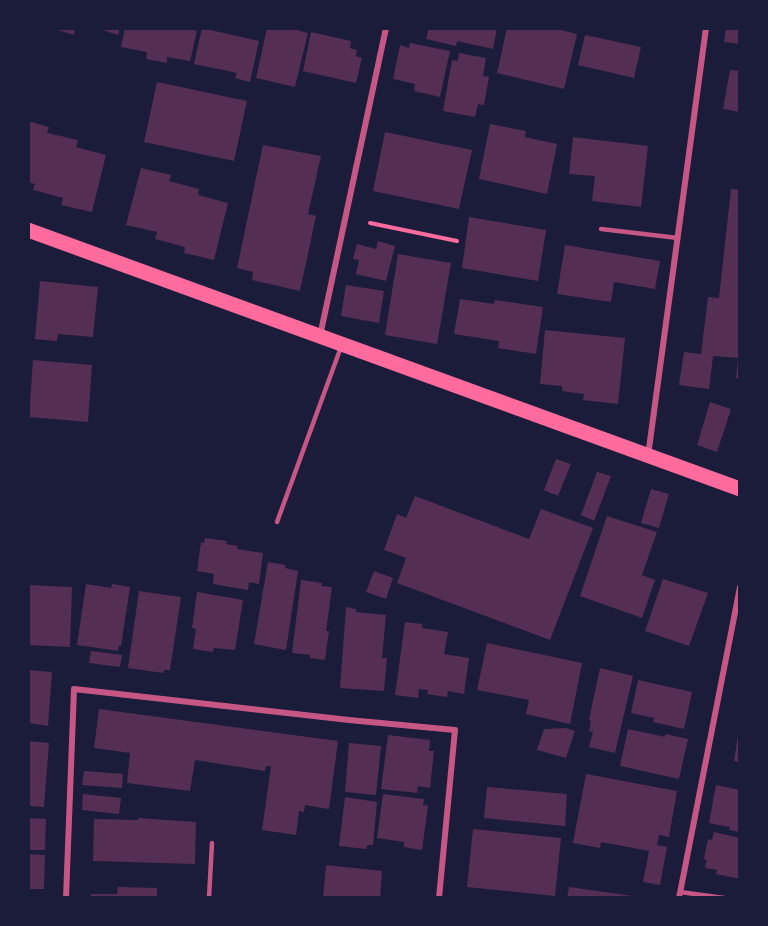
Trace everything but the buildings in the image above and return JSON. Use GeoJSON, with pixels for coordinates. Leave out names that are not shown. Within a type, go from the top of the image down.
{"type":"FeatureCollection","features":[{"type":"Feature","properties":{"kind":"main road"},"geometry":{"type":"LineString","coordinates":[[28,230],[740,489]]}},
{"type":"Feature","properties":{"kind":"street"},"geometry":{"type":"LineString","coordinates":[[320,337],[386,28]]}},
{"type":"Feature","properties":{"kind":"street"},"geometry":{"type":"LineString","coordinates":[[648,456],[706,28]]}},
{"type":"Feature","properties":{"kind":"street"},"geometry":{"type":"LineString","coordinates":[[680,895],[740,587]]}},
{"type":"Feature","properties":{"kind":"street"},"geometry":{"type":"LineString","coordinates":[[66,897],[74,689],[455,730],[439,897]]}},
{"type":"Feature","properties":{"kind":"lane"},"geometry":{"type":"LineString","coordinates":[[601,230],[678,238]]}},
{"type":"Feature","properties":{"kind":"lane"},"geometry":{"type":"LineString","coordinates":[[277,522],[342,345]]}},
{"type":"Feature","properties":{"kind":"lane"},"geometry":{"type":"LineString","coordinates":[[209,897],[212,843]]}},
{"type":"Feature","properties":{"kind":"lane"},"geometry":{"type":"LineString","coordinates":[[680,895],[724,897]]}},
{"type":"Feature","properties":{"kind":"path"},"geometry":{"type":"LineString","coordinates":[[345,218],[457,241]]}}]}
